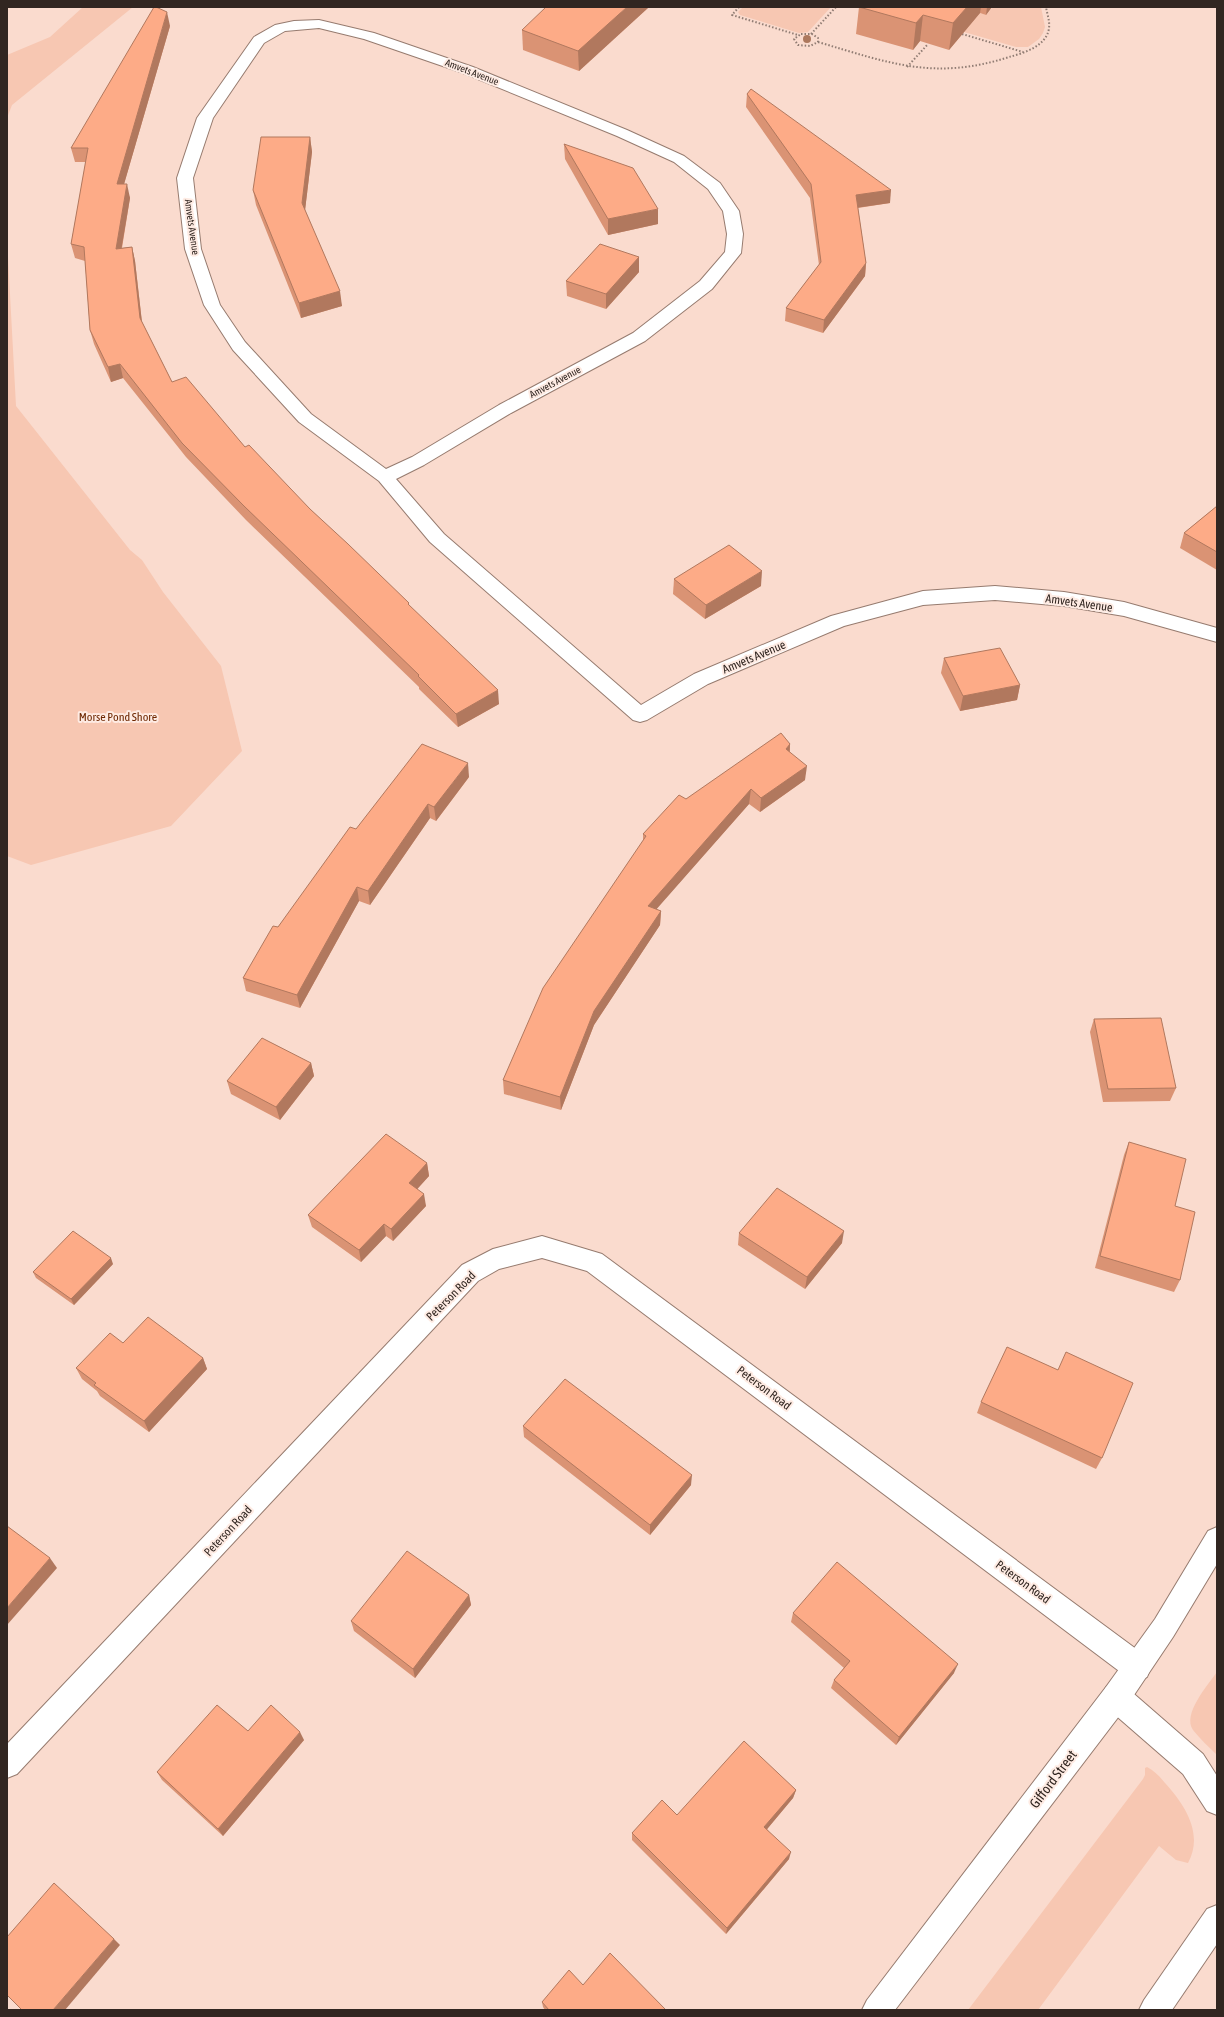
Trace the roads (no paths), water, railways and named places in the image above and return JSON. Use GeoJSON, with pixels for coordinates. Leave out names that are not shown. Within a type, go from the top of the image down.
{"type":"FeatureCollection","features":[{"type":"Feature","properties":{"kind":"street","name":"Amvets Avenue"},"geometry":{"type":"LineString","coordinates":[[385,477],[418,461],[505,409],[639,337],[706,285],[733,253],[735,234],[731,211],[714,186],[679,159],[622,133],[468,70],[369,36],[319,24],[290,25],[271,30],[259,40],[205,118],[186,178],[193,249],[212,305],[239,346],[305,418],[385,477],[438,538],[640,715],[701,679],[838,621],[923,598],[995,593],[1064,599],[1124,609],[1217,635]]}},
{"type":"Feature","properties":{"kind":"street","name":"Peterson Road"},"geometry":{"type":"LineString","coordinates":[[7,1764],[470,1273],[493,1260],[542,1247],[594,1262],[1017,1578],[1099,1636],[1137,1666]]}},
{"type":"Feature","properties":{"kind":"street","name":"Gifford Street"},"geometry":{"type":"LineString","coordinates":[[877,2010],[1116,1697],[1164,1628],[1217,1540]]}},
{"type":"Feature","properties":{"kind":"street"},"geometry":{"type":"LineString","coordinates":[[1116,1697],[1193,1764],[1217,1801]]}},
{"type":"Feature","properties":{"kind":"street"},"geometry":{"type":"LineString","coordinates":[[1154,2010],[1217,1919]]}},
{"type":"Feature","properties":{"kind":"park label","name":"Morse Pond Shore"},"geometry":{"type":"Point","coordinates":[118,717]}}]}
